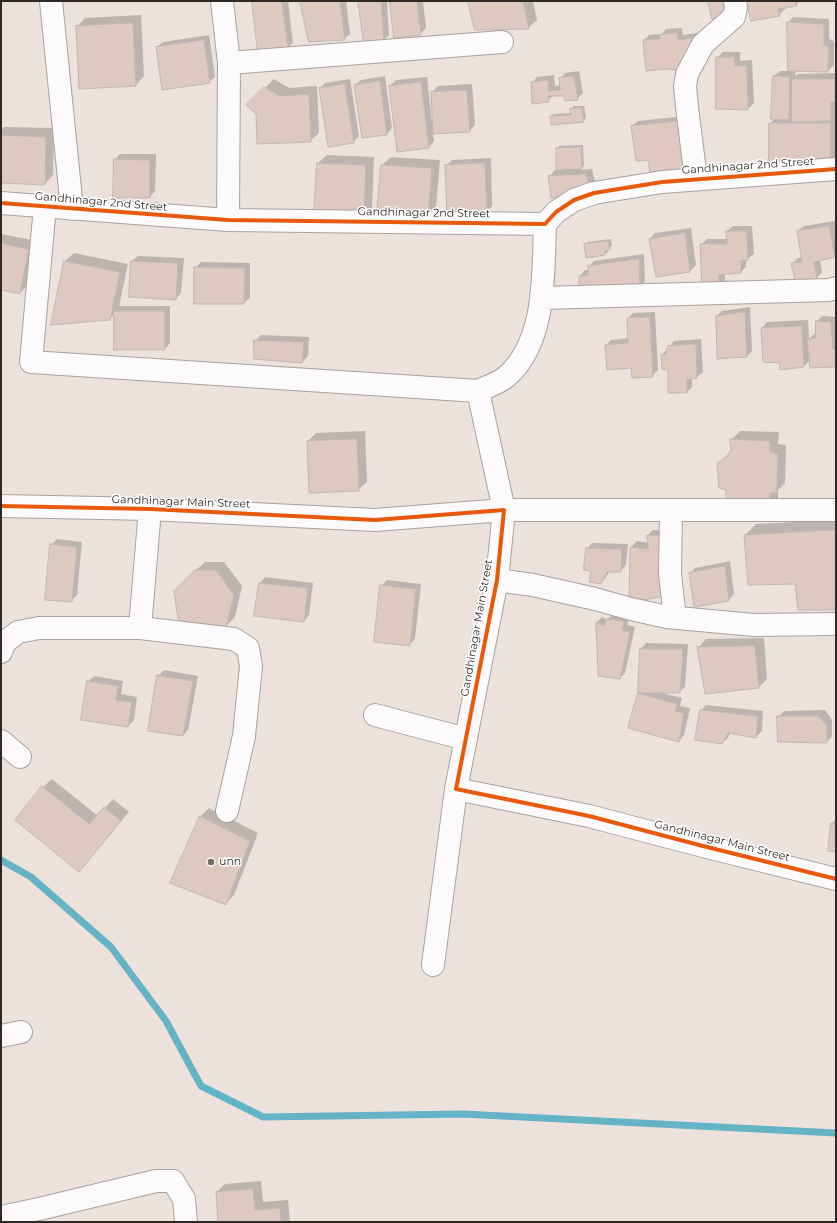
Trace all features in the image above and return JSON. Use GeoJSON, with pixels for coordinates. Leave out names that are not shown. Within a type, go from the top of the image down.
{"type":"FeatureCollection","features":[{"type":"Feature","properties":{"kind":"street"},"geometry":{"type":"LineString","coordinates":[[51,1],[72,209]]}},
{"type":"Feature","properties":{"kind":"street"},"geometry":{"type":"LineString","coordinates":[[222,1],[230,63],[228,220]]}},
{"type":"Feature","properties":{"kind":"street"},"geometry":{"type":"LineString","coordinates":[[696,179],[686,107],[685,86],[687,74],[703,44],[734,17],[736,7],[735,1]]}},
{"type":"Feature","properties":{"kind":"street"},"geometry":{"type":"LineString","coordinates":[[230,63],[502,42]]}},
{"type":"Feature","properties":{"kind":"street","name":"Gandhinagar 2nd Street"},"geometry":{"type":"LineString","coordinates":[[1,203],[228,220],[544,224],[556,212],[574,200],[594,193],[662,182],[836,169]]}},
{"type":"Feature","properties":{"kind":"street"},"geometry":{"type":"LineString","coordinates":[[45,206],[31,362],[478,391],[505,378],[522,359],[532,336],[542,298],[544,224]]}},
{"type":"Feature","properties":{"kind":"street"},"geometry":{"type":"LineString","coordinates":[[542,298],[829,290],[836,288]]}},
{"type":"Feature","properties":{"kind":"street"},"geometry":{"type":"LineString","coordinates":[[478,391],[504,510],[836,510]]}},
{"type":"Feature","properties":{"kind":"street","name":"Gandhinagar Main Street"},"geometry":{"type":"LineString","coordinates":[[1,506],[150,509],[375,520],[504,510],[497,580],[456,789],[589,816],[836,879]]}},
{"type":"Feature","properties":{"kind":"street"},"geometry":{"type":"LineString","coordinates":[[140,628],[150,509]]}},
{"type":"Feature","properties":{"kind":"street"},"geometry":{"type":"LineString","coordinates":[[671,510],[670,574],[675,618]]}},
{"type":"Feature","properties":{"kind":"street"},"geometry":{"type":"LineString","coordinates":[[497,580],[595,599],[631,609],[675,618],[754,625],[836,624]]}},
{"type":"Feature","properties":{"kind":"street"},"geometry":{"type":"LineString","coordinates":[[1,652],[5,642],[18,632],[39,628],[140,628],[234,639],[248,648],[251,666],[244,736],[227,812]]}},
{"type":"Feature","properties":{"kind":"street"},"geometry":{"type":"LineString","coordinates":[[375,715],[466,739]]}},
{"type":"Feature","properties":{"kind":"street"},"geometry":{"type":"LineString","coordinates":[[1,741],[20,757]]}},
{"type":"Feature","properties":{"kind":"street"},"geometry":{"type":"LineString","coordinates":[[434,965],[456,789]]}},
{"type":"Feature","properties":{"kind":"street"},"geometry":{"type":"LineString","coordinates":[[1,1216],[39,1216],[156,1181],[173,1181],[184,1199],[186,1222]]}},
{"type":"Feature","properties":{"kind":"building"},"geometry":{"type":"Polygon","coordinates":[[[252,1],[282,1],[288,49],[258,53],[252,1]]]}},
{"type":"Feature","properties":{"kind":"building"},"geometry":{"type":"Polygon","coordinates":[[[300,1],[340,1],[345,40],[309,42],[300,1]]]}},
{"type":"Feature","properties":{"kind":"building"},"geometry":{"type":"Polygon","coordinates":[[[358,1],[381,1],[384,41],[364,43],[358,1]]]}},
{"type":"Feature","properties":{"kind":"building"},"geometry":{"type":"Polygon","coordinates":[[[390,1],[417,1],[421,35],[394,38],[390,1]]]}},
{"type":"Feature","properties":{"kind":"building"},"geometry":{"type":"Polygon","coordinates":[[[468,1],[523,1],[529,29],[475,30],[468,1]]]}},
{"type":"Feature","properties":{"kind":"building"},"geometry":{"type":"Polygon","coordinates":[[[708,1],[729,1],[732,15],[712,19],[708,1]]]}},
{"type":"Feature","properties":{"kind":"building"},"geometry":{"type":"Polygon","coordinates":[[[747,1],[795,1],[797,6],[778,9],[780,16],[751,21],[747,1]]]}},
{"type":"Feature","properties":{"kind":"building"},"geometry":{"type":"Polygon","coordinates":[[[787,22],[824,24],[824,45],[829,47],[828,72],[788,71],[787,22]]]}},
{"type":"Feature","properties":{"kind":"building"},"geometry":{"type":"Polygon","coordinates":[[[133,23],[136,86],[79,89],[76,26],[133,23]]]}},
{"type":"Feature","properties":{"kind":"building"},"geometry":{"type":"Polygon","coordinates":[[[677,33],[678,40],[692,38],[692,62],[681,71],[665,69],[646,71],[643,40],[660,39],[660,35],[677,33]]]}},
{"type":"Feature","properties":{"kind":"building"},"geometry":{"type":"Polygon","coordinates":[[[204,40],[210,83],[162,90],[156,47],[204,40]]]}},
{"type":"Feature","properties":{"kind":"building"},"geometry":{"type":"Polygon","coordinates":[[[716,57],[734,57],[735,66],[747,65],[748,110],[716,109],[716,57]]]}},
{"type":"Feature","properties":{"kind":"building"},"geometry":{"type":"Polygon","coordinates":[[[574,76],[578,100],[565,101],[564,96],[548,96],[549,102],[532,104],[531,82],[548,80],[549,91],[560,90],[559,78],[574,76]]]}},
{"type":"Feature","properties":{"kind":"building"},"geometry":{"type":"Polygon","coordinates":[[[773,76],[790,77],[789,120],[771,119],[773,76]]]}},
{"type":"Feature","properties":{"kind":"building"},"geometry":{"type":"Polygon","coordinates":[[[792,79],[835,79],[835,102],[831,102],[831,121],[792,122],[792,79]]]}},
{"type":"Feature","properties":{"kind":"building"},"geometry":{"type":"Polygon","coordinates":[[[380,81],[387,135],[362,138],[354,85],[380,81]]]}},
{"type":"Feature","properties":{"kind":"building"},"geometry":{"type":"Polygon","coordinates":[[[421,82],[429,148],[397,152],[389,86],[421,82]]]}},
{"type":"Feature","properties":{"kind":"building"},"geometry":{"type":"Polygon","coordinates":[[[345,84],[354,143],[328,147],[319,88],[345,84]]]}},
{"type":"Feature","properties":{"kind":"building"},"geometry":{"type":"Polygon","coordinates":[[[264,87],[280,96],[309,94],[311,142],[257,144],[256,114],[246,105],[264,87]]]}},
{"type":"Feature","properties":{"kind":"building"},"geometry":{"type":"Polygon","coordinates":[[[467,90],[470,132],[433,134],[431,92],[467,90]]]}},
{"type":"Feature","properties":{"kind":"building"},"geometry":{"type":"Polygon","coordinates":[[[570,108],[582,108],[584,122],[551,125],[550,116],[571,115],[570,108]]]}},
{"type":"Feature","properties":{"kind":"building"},"geometry":{"type":"Polygon","coordinates":[[[680,121],[684,169],[650,173],[648,160],[636,161],[631,126],[680,121]]]}},
{"type":"Feature","properties":{"kind":"building"},"geometry":{"type":"Polygon","coordinates":[[[769,123],[831,123],[830,167],[769,166],[769,123]]]}},
{"type":"Feature","properties":{"kind":"building"},"geometry":{"type":"Polygon","coordinates":[[[1,135],[46,137],[45,185],[1,183],[1,135]]]}},
{"type":"Feature","properties":{"kind":"building"},"geometry":{"type":"Polygon","coordinates":[[[581,147],[582,169],[556,170],[556,148],[581,147]]]}},
{"type":"Feature","properties":{"kind":"building"},"geometry":{"type":"Polygon","coordinates":[[[114,159],[150,160],[150,198],[113,198],[114,159]]]}},
{"type":"Feature","properties":{"kind":"building"},"geometry":{"type":"Polygon","coordinates":[[[317,163],[366,165],[364,219],[314,217],[317,163]]]}},
{"type":"Feature","properties":{"kind":"building"},"geometry":{"type":"Polygon","coordinates":[[[485,163],[487,213],[447,215],[445,165],[485,163]]]}},
{"type":"Feature","properties":{"kind":"building"},"geometry":{"type":"Polygon","coordinates":[[[381,165],[432,168],[428,218],[377,214],[381,165]]]}},
{"type":"Feature","properties":{"kind":"building"},"geometry":{"type":"Polygon","coordinates":[[[586,174],[590,187],[568,190],[565,198],[551,198],[548,176],[586,174]]]}},
{"type":"Feature","properties":{"kind":"building"},"geometry":{"type":"Polygon","coordinates":[[[829,226],[835,257],[814,262],[817,279],[796,283],[791,263],[802,262],[797,231],[829,226]]]}},
{"type":"Feature","properties":{"kind":"building"},"geometry":{"type":"Polygon","coordinates":[[[726,231],[747,231],[748,260],[741,261],[741,273],[719,275],[720,289],[702,289],[700,244],[727,244],[726,231]]]}},
{"type":"Feature","properties":{"kind":"building"},"geometry":{"type":"Polygon","coordinates":[[[685,233],[690,272],[656,277],[649,239],[685,233]]]}},
{"type":"Feature","properties":{"kind":"building"},"geometry":{"type":"Polygon","coordinates":[[[608,241],[610,250],[605,251],[605,255],[586,258],[584,244],[608,241]]]}},
{"type":"Feature","properties":{"kind":"building"},"geometry":{"type":"Polygon","coordinates":[[[1,243],[29,249],[20,294],[1,290],[1,243]]]}},
{"type":"Feature","properties":{"kind":"building"},"geometry":{"type":"Polygon","coordinates":[[[639,259],[640,289],[579,290],[579,276],[588,275],[588,266],[639,259]]]}},
{"type":"Feature","properties":{"kind":"building"},"geometry":{"type":"Polygon","coordinates":[[[64,261],[120,272],[110,320],[51,325],[64,261]]]}},
{"type":"Feature","properties":{"kind":"building"},"geometry":{"type":"Polygon","coordinates":[[[131,261],[178,263],[176,300],[129,297],[131,261]]]}},
{"type":"Feature","properties":{"kind":"building"},"geometry":{"type":"Polygon","coordinates":[[[194,267],[245,268],[244,304],[194,304],[194,267]]]}},
{"type":"Feature","properties":{"kind":"building"},"geometry":{"type":"Polygon","coordinates":[[[114,311],[165,311],[165,350],[114,350],[114,311]]]}},
{"type":"Feature","properties":{"kind":"building"},"geometry":{"type":"Polygon","coordinates":[[[745,312],[747,357],[717,359],[716,316],[745,312]]]}},
{"type":"Feature","properties":{"kind":"building"},"geometry":{"type":"Polygon","coordinates":[[[650,317],[653,377],[632,378],[631,368],[607,370],[605,345],[628,343],[627,318],[650,317]]]}},
{"type":"Feature","properties":{"kind":"building"},"geometry":{"type":"Polygon","coordinates":[[[816,321],[831,322],[833,349],[836,349],[836,367],[810,368],[807,339],[815,338],[816,321]]]}},
{"type":"Feature","properties":{"kind":"building"},"geometry":{"type":"Polygon","coordinates":[[[802,326],[804,367],[780,370],[779,363],[763,362],[761,328],[802,326]]]}},
{"type":"Feature","properties":{"kind":"building"},"geometry":{"type":"Polygon","coordinates":[[[254,340],[304,342],[302,363],[254,359],[254,340]]]}},
{"type":"Feature","properties":{"kind":"building"},"geometry":{"type":"Polygon","coordinates":[[[696,344],[697,378],[687,380],[687,393],[668,393],[668,370],[662,369],[661,355],[666,354],[668,346],[696,344]]]}},
{"type":"Feature","properties":{"kind":"building"},"geometry":{"type":"Polygon","coordinates":[[[357,439],[359,491],[309,493],[307,441],[357,439]]]}},
{"type":"Feature","properties":{"kind":"building"},"geometry":{"type":"Polygon","coordinates":[[[730,439],[770,441],[770,452],[778,454],[777,493],[770,493],[770,507],[726,506],[726,490],[719,488],[717,463],[726,457],[731,450],[730,439]]]}},
{"type":"Feature","properties":{"kind":"building"},"geometry":{"type":"Polygon","coordinates":[[[836,530],[836,610],[798,610],[795,584],[748,585],[744,535],[836,530]]]}},
{"type":"Feature","properties":{"kind":"building"},"geometry":{"type":"Polygon","coordinates":[[[647,535],[666,536],[669,595],[629,603],[630,547],[648,549],[647,535]]]}},
{"type":"Feature","properties":{"kind":"building"},"geometry":{"type":"Polygon","coordinates":[[[50,544],[77,547],[72,602],[45,600],[50,544]]]}},
{"type":"Feature","properties":{"kind":"building"},"geometry":{"type":"Polygon","coordinates":[[[586,548],[622,549],[621,572],[607,572],[601,584],[589,582],[591,571],[584,570],[586,548]]]}},
{"type":"Feature","properties":{"kind":"building"},"geometry":{"type":"Polygon","coordinates":[[[725,566],[729,601],[694,607],[689,573],[725,566]]]}},
{"type":"Feature","properties":{"kind":"building"},"geometry":{"type":"Polygon","coordinates":[[[195,570],[216,570],[234,595],[226,627],[198,629],[178,619],[174,591],[195,570]]]}},
{"type":"Feature","properties":{"kind":"building"},"geometry":{"type":"Polygon","coordinates":[[[259,583],[308,588],[304,622],[254,616],[259,583]]]}},
{"type":"Feature","properties":{"kind":"building"},"geometry":{"type":"Polygon","coordinates":[[[380,585],[416,589],[410,646],[374,642],[380,585]]]}},
{"type":"Feature","properties":{"kind":"building"},"geometry":{"type":"Polygon","coordinates":[[[606,619],[624,621],[622,630],[630,632],[620,679],[598,676],[596,622],[604,626],[606,619]]]}},
{"type":"Feature","properties":{"kind":"building"},"geometry":{"type":"Polygon","coordinates":[[[755,646],[759,688],[705,694],[697,647],[755,646]]]}},
{"type":"Feature","properties":{"kind":"building"},"geometry":{"type":"Polygon","coordinates":[[[640,649],[683,649],[680,693],[638,693],[640,649]]]}},
{"type":"Feature","properties":{"kind":"building"},"geometry":{"type":"Polygon","coordinates":[[[157,675],[193,681],[183,736],[148,731],[157,675]]]}},
{"type":"Feature","properties":{"kind":"building"},"geometry":{"type":"Polygon","coordinates":[[[87,681],[118,686],[116,700],[132,702],[128,727],[81,720],[87,681]]]}},
{"type":"Feature","properties":{"kind":"building"},"geometry":{"type":"Polygon","coordinates":[[[638,693],[677,704],[675,711],[684,713],[679,742],[628,728],[638,693]]]}},
{"type":"Feature","properties":{"kind":"building"},"geometry":{"type":"Polygon","coordinates":[[[700,710],[758,716],[756,738],[728,733],[722,744],[695,740],[700,710]]]}},
{"type":"Feature","properties":{"kind":"building"},"geometry":{"type":"Polygon","coordinates":[[[777,716],[819,716],[827,726],[827,743],[778,742],[777,716]]]}},
{"type":"Feature","properties":{"kind":"building"},"geometry":{"type":"Polygon","coordinates":[[[42,786],[89,824],[104,807],[121,821],[79,872],[15,820],[42,786]]]}},
{"type":"Feature","properties":{"kind":"building","name":"unn"},"geometry":{"type":"Polygon","coordinates":[[[200,816],[250,841],[226,905],[170,883],[200,816]]]}},
{"type":"Feature","properties":{"kind":"building"},"geometry":{"type":"Polygon","coordinates":[[[831,823],[836,823],[836,852],[828,851],[831,823]]]}},
{"type":"Feature","properties":{"kind":"building"},"geometry":{"type":"Polygon","coordinates":[[[253,1189],[255,1210],[280,1208],[281,1222],[218,1222],[216,1192],[253,1189]]]}},
{"type":"Feature","properties":{"kind":"waterway"},"geometry":{"type":"LineString","coordinates":[[1,860],[31,877],[111,947],[166,1021],[201,1086],[263,1117],[463,1114],[836,1133]]}},
{"type":"Feature","properties":{"kind":"cycle path"},"geometry":{"type":"LineString","coordinates":[[1,203],[228,220],[545,224],[556,212],[574,200],[594,193],[662,182],[836,169]]}},
{"type":"Feature","properties":{"kind":"cycle path"},"geometry":{"type":"LineString","coordinates":[[1,506],[150,509],[375,520],[504,510],[497,580],[456,789],[589,816],[836,879]]}},
{"type":"Feature","properties":{"kind":"place","name":"unn"},"geometry":{"type":"Point","coordinates":[211,862]}}]}
